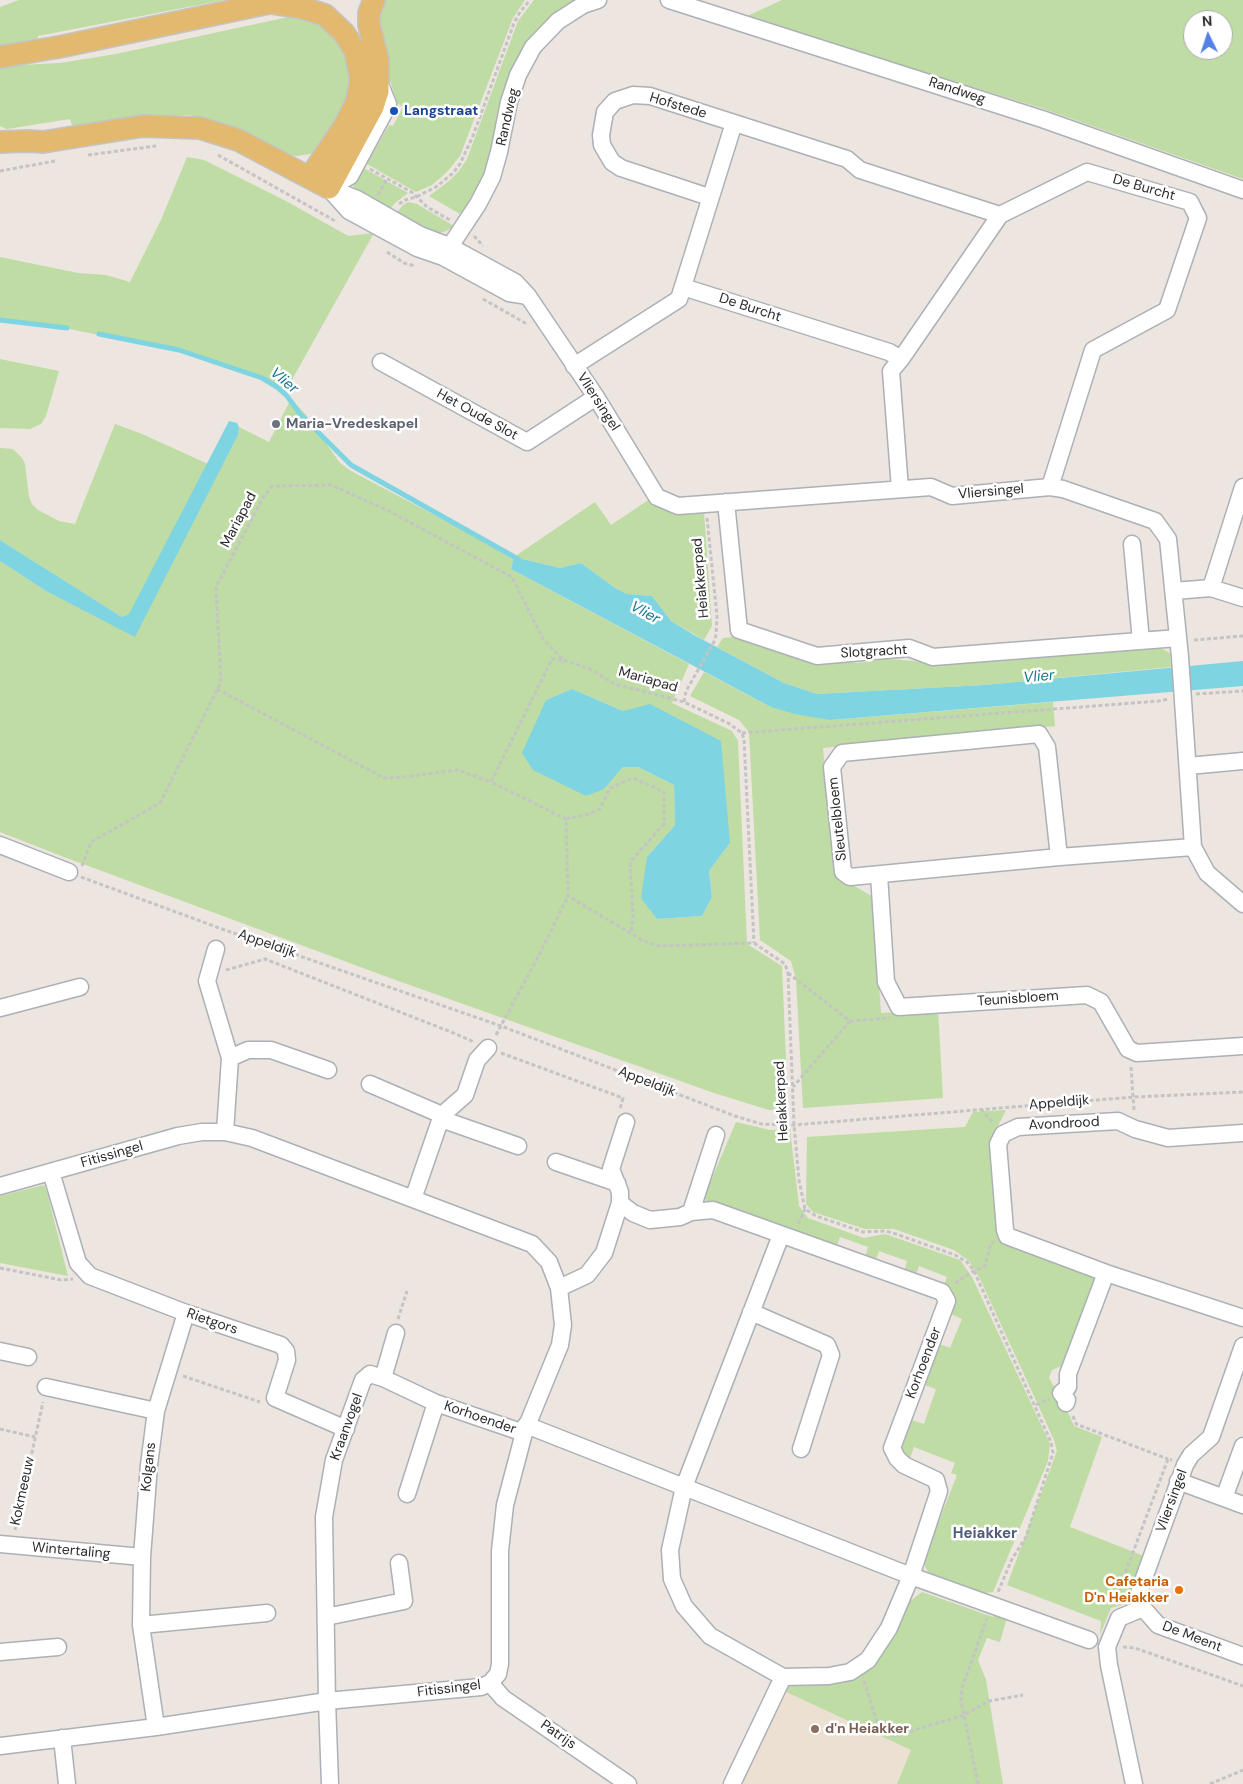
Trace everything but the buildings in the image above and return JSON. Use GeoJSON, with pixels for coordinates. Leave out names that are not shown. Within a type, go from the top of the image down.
{"type":"FeatureCollection","features":[{"type":"Feature","properties":{"kind":"main road"},"geometry":{"type":"LineString","coordinates":[[329,188],[374,106],[379,82],[378,60],[369,25],[369,13],[374,0]]}},
{"type":"Feature","properties":{"kind":"main road"},"geometry":{"type":"LineString","coordinates":[[0,57],[59,47],[277,2],[326,15],[344,33],[355,50],[361,79],[357,102],[344,127],[310,177],[238,140],[200,128],[143,126],[43,142],[0,142]]}},
{"type":"Feature","properties":{"kind":"main road"},"geometry":{"type":"LineString","coordinates":[[0,157],[28,150],[43,142]]}},
{"type":"Feature","properties":{"kind":"main road","name":"Vliersingel"},"geometry":{"type":"LineString","coordinates":[[310,177],[329,188]]}},
{"type":"Feature","properties":{"kind":"street","name":"Randweg"},"geometry":{"type":"LineString","coordinates":[[669,0],[1042,118],[1243,190]]}},
{"type":"Feature","properties":{"kind":"street","name":"Randweg"},"geometry":{"type":"LineString","coordinates":[[446,252],[478,204],[492,177],[509,102],[518,75],[533,47],[558,21],[588,2]]}},
{"type":"Feature","properties":{"kind":"street","name":"Hofstede"},"geometry":{"type":"LineString","coordinates":[[709,197],[621,168],[612,162],[602,145],[601,135],[605,112],[615,101],[633,95],[650,96],[848,159],[860,170],[1000,215]]}},
{"type":"Feature","properties":{"kind":"street"},"geometry":{"type":"LineString","coordinates":[[574,366],[679,299],[709,197],[734,123]]}},
{"type":"Feature","properties":{"kind":"street","name":"De Burcht"},"geometry":{"type":"LineString","coordinates":[[900,489],[891,371],[1000,215],[1087,172],[1190,202],[1198,218],[1167,310],[1093,350],[1050,487]]}},
{"type":"Feature","properties":{"kind":"street","name":"Vliersingel"},"geometry":{"type":"LineString","coordinates":[[329,188],[356,199],[382,230],[420,235],[509,293],[528,296],[596,397],[657,496],[678,506],[706,512],[726,502],[900,489],[931,487],[952,496],[1050,487],[1063,489],[1155,521],[1168,539],[1183,694],[1193,847],[1207,873],[1243,904]]}},
{"type":"Feature","properties":{"kind":"street","name":"De Burcht"},"geometry":{"type":"LineString","coordinates":[[683,287],[889,352],[900,359]]}},
{"type":"Feature","properties":{"kind":"street","name":"Het Oude Slot"},"geometry":{"type":"LineString","coordinates":[[381,362],[527,442],[596,397]]}},
{"type":"Feature","properties":{"kind":"street"},"geometry":{"type":"LineString","coordinates":[[1211,588],[1243,488]]}},
{"type":"Feature","properties":{"kind":"street","name":"Slotgracht"},"geometry":{"type":"LineString","coordinates":[[726,502],[739,630],[817,656],[909,648],[933,657],[1141,641],[1179,646]]}},
{"type":"Feature","properties":{"kind":"street"},"geometry":{"type":"LineString","coordinates":[[1132,544],[1141,641]]}},
{"type":"Feature","properties":{"kind":"street"},"geometry":{"type":"LineString","coordinates":[[1174,591],[1211,588],[1243,598]]}},
{"type":"Feature","properties":{"kind":"street","name":"Sleutelbloem"},"geometry":{"type":"LineString","coordinates":[[1059,857],[1046,747],[1039,734],[842,753],[832,767],[843,872],[850,877],[1059,857],[1193,847]]}},
{"type":"Feature","properties":{"kind":"street"},"geometry":{"type":"LineString","coordinates":[[1188,766],[1243,761]]}},
{"type":"Feature","properties":{"kind":"street"},"geometry":{"type":"LineString","coordinates":[[0,845],[77,872]]}},
{"type":"Feature","properties":{"kind":"street"},"geometry":{"type":"LineString","coordinates":[[879,875],[886,982],[899,1007]]}},
{"type":"Feature","properties":{"kind":"street"},"geometry":{"type":"LineString","coordinates":[[216,949],[207,981],[230,1058],[225,1132]]}},
{"type":"Feature","properties":{"kind":"street"},"geometry":{"type":"LineString","coordinates":[[0,1008],[80,987]]}},
{"type":"Feature","properties":{"kind":"street","name":"Teunisbloem"},"geometry":{"type":"LineString","coordinates":[[899,1007],[1088,995],[1101,1002],[1128,1049]]}},
{"type":"Feature","properties":{"kind":"street"},"geometry":{"type":"LineString","coordinates":[[1128,1049],[1137,1054],[1243,1046]]}},
{"type":"Feature","properties":{"kind":"street"},"geometry":{"type":"LineString","coordinates":[[413,1199],[442,1117],[465,1095],[477,1060],[488,1048]]}},
{"type":"Feature","properties":{"kind":"street"},"geometry":{"type":"LineString","coordinates":[[230,1058],[248,1050],[271,1050],[328,1070]]}},
{"type":"Feature","properties":{"kind":"street"},"geometry":{"type":"LineString","coordinates":[[370,1084],[442,1117],[518,1146]]}},
{"type":"Feature","properties":{"kind":"street","name":"Avondrood"},"geometry":{"type":"LineString","coordinates":[[1007,1236],[998,1144],[1003,1134],[1018,1127],[1118,1121],[1135,1129],[1168,1138],[1243,1133]]}},
{"type":"Feature","properties":{"kind":"street"},"geometry":{"type":"LineString","coordinates":[[559,1288],[587,1275],[604,1252],[620,1203],[620,1192],[611,1169],[626,1122]]}},
{"type":"Feature","properties":{"kind":"street","name":"Fitissingel"},"geometry":{"type":"LineString","coordinates":[[0,1186],[178,1136],[202,1132],[225,1132],[252,1138],[532,1244],[549,1262],[559,1288],[563,1326],[560,1345],[525,1429],[505,1505],[500,1551],[500,1664],[498,1674],[490,1683],[481,1687],[327,1701],[0,1746]]}},
{"type":"Feature","properties":{"kind":"street"},"geometry":{"type":"LineString","coordinates":[[691,1212],[716,1135]]}},
{"type":"Feature","properties":{"kind":"street"},"geometry":{"type":"LineString","coordinates":[[556,1162],[617,1183]]}},
{"type":"Feature","properties":{"kind":"street"},"geometry":{"type":"LineString","coordinates":[[51,1172],[78,1263],[90,1276]]}},
{"type":"Feature","properties":{"kind":"street"},"geometry":{"type":"LineString","coordinates":[[620,1203],[633,1213],[650,1220],[680,1218],[691,1212],[714,1210],[942,1292]]}},
{"type":"Feature","properties":{"kind":"street"},"geometry":{"type":"LineString","coordinates":[[732,1784],[783,1677],[710,1636],[684,1606],[672,1579],[670,1550],[684,1487],[781,1235]]}},
{"type":"Feature","properties":{"kind":"street"},"geometry":{"type":"LineString","coordinates":[[1007,1236],[1106,1273],[1243,1318]]}},
{"type":"Feature","properties":{"kind":"street"},"geometry":{"type":"LineString","coordinates":[[1066,1403],[1067,1400],[1061,1393],[1068,1387],[1068,1374],[1106,1273]]}},
{"type":"Feature","properties":{"kind":"street","name":"Rietgors"},"geometry":{"type":"LineString","coordinates":[[90,1276],[186,1313],[281,1345],[286,1351],[287,1360],[275,1398]]}},
{"type":"Feature","properties":{"kind":"street","name":"Korhoender"},"geometry":{"type":"LineString","coordinates":[[783,1677],[829,1676],[850,1672],[868,1660],[889,1628],[911,1576],[939,1491],[936,1480],[904,1465],[897,1458],[892,1448],[947,1301],[942,1292]]}},
{"type":"Feature","properties":{"kind":"street"},"geometry":{"type":"LineString","coordinates":[[751,1312],[827,1345],[831,1355],[801,1449]]}},
{"type":"Feature","properties":{"kind":"street","name":"Kolgans"},"geometry":{"type":"LineString","coordinates":[[156,1726],[141,1625],[142,1557],[149,1465],[156,1411],[186,1313]]}},
{"type":"Feature","properties":{"kind":"street"},"geometry":{"type":"LineString","coordinates":[[396,1333],[383,1378],[436,1403],[407,1494]]}},
{"type":"Feature","properties":{"kind":"street","name":"Vliersingel"},"geometry":{"type":"LineString","coordinates":[[1143,1608],[1140,1603],[1140,1589],[1184,1465],[1211,1436],[1243,1348]]}},
{"type":"Feature","properties":{"kind":"street"},"geometry":{"type":"LineString","coordinates":[[0,1351],[28,1357]]}},
{"type":"Feature","properties":{"kind":"street","name":"Kraanvogel"},"geometry":{"type":"LineString","coordinates":[[330,1784],[324,1517],[334,1460],[363,1380],[370,1374],[383,1378]]}},
{"type":"Feature","properties":{"kind":"street"},"geometry":{"type":"LineString","coordinates":[[46,1387],[156,1411]]}},
{"type":"Feature","properties":{"kind":"street"},"geometry":{"type":"LineString","coordinates":[[275,1398],[346,1429]]}},
{"type":"Feature","properties":{"kind":"street","name":"Korhoender"},"geometry":{"type":"LineString","coordinates":[[436,1403],[525,1429],[684,1487],[991,1606]]}},
{"type":"Feature","properties":{"kind":"street"},"geometry":{"type":"LineString","coordinates":[[1224,1498],[1243,1446]]}},
{"type":"Feature","properties":{"kind":"street"},"geometry":{"type":"LineString","coordinates":[[1178,1481],[1243,1505]]}},
{"type":"Feature","properties":{"kind":"street","name":"Wintertaling"},"geometry":{"type":"LineString","coordinates":[[6,1545],[142,1557]]}},
{"type":"Feature","properties":{"kind":"street"},"geometry":{"type":"LineString","coordinates":[[326,1617],[404,1601],[399,1563]]}},
{"type":"Feature","properties":{"kind":"street"},"geometry":{"type":"LineString","coordinates":[[991,1606],[1089,1640]]}},
{"type":"Feature","properties":{"kind":"street"},"geometry":{"type":"LineString","coordinates":[[1134,1784],[1109,1665],[1108,1647],[1119,1618],[1143,1608]]}},
{"type":"Feature","properties":{"kind":"street","name":"De Meent"},"geometry":{"type":"LineString","coordinates":[[1143,1608],[1158,1625],[1243,1656]]}},
{"type":"Feature","properties":{"kind":"street"},"geometry":{"type":"LineString","coordinates":[[141,1625],[267,1613]]}},
{"type":"Feature","properties":{"kind":"street"},"geometry":{"type":"LineString","coordinates":[[0,1652],[58,1646]]}},
{"type":"Feature","properties":{"kind":"street","name":"Patrijs"},"geometry":{"type":"LineString","coordinates":[[490,1683],[503,1698],[628,1784]]}},
{"type":"Feature","properties":{"kind":"street"},"geometry":{"type":"LineString","coordinates":[[62,1738],[67,1784]]}},
{"type":"Feature","properties":{"kind":"path","name":"Randweg"},"geometry":{"type":"LineString","coordinates":[[382,230],[395,207],[445,180],[460,164],[473,136],[514,23],[530,0]]}},
{"type":"Feature","properties":{"kind":"path"},"geometry":{"type":"LineString","coordinates":[[84,156],[160,146]]}},
{"type":"Feature","properties":{"kind":"path"},"geometry":{"type":"LineString","coordinates":[[211,151],[342,225]]}},
{"type":"Feature","properties":{"kind":"path"},"geometry":{"type":"LineString","coordinates":[[0,170],[56,160]]}},
{"type":"Feature","properties":{"kind":"path"},"geometry":{"type":"LineString","coordinates":[[364,165],[413,193],[416,197]]}},
{"type":"Feature","properties":{"kind":"path"},"geometry":{"type":"LineString","coordinates":[[382,230],[404,263],[422,268]]}},
{"type":"Feature","properties":{"kind":"path"},"geometry":{"type":"LineString","coordinates":[[476,294],[532,328]]}},
{"type":"Feature","properties":{"kind":"path","name":"Mariapad"},"geometry":{"type":"LineString","coordinates":[[77,872],[91,842],[160,803],[220,682],[216,587],[264,496],[272,486],[331,485],[387,510],[512,577],[543,639],[563,660],[590,669],[614,684],[684,702]]}},
{"type":"Feature","properties":{"kind":"path"},"geometry":{"type":"LineString","coordinates":[[697,519],[706,512]]}},
{"type":"Feature","properties":{"kind":"path","name":"Heiakkerpad"},"geometry":{"type":"LineString","coordinates":[[684,702],[686,691],[698,673],[715,640],[718,616],[706,512]]}},
{"type":"Feature","properties":{"kind":"path"},"geometry":{"type":"LineString","coordinates":[[1179,646],[1243,636]]}},
{"type":"Feature","properties":{"kind":"path"},"geometry":{"type":"LineString","coordinates":[[491,782],[552,659],[563,660]]}},
{"type":"Feature","properties":{"kind":"path"},"geometry":{"type":"LineString","coordinates":[[217,688],[384,778],[402,778],[458,770],[491,782],[566,820],[600,809],[610,788],[633,778],[664,792],[664,824],[630,862],[633,916],[631,934]]}},
{"type":"Feature","properties":{"kind":"path"},"geometry":{"type":"LineString","coordinates":[[742,733],[1158,701],[1183,694],[1243,691]]}},
{"type":"Feature","properties":{"kind":"path"},"geometry":{"type":"LineString","coordinates":[[684,702],[728,723],[742,733],[744,739],[754,943]]}},
{"type":"Feature","properties":{"kind":"path"},"geometry":{"type":"LineString","coordinates":[[488,1048],[538,957],[568,896],[566,820]]}},
{"type":"Feature","properties":{"kind":"path","name":"Appeldijk"},"geometry":{"type":"LineString","coordinates":[[77,872],[222,929],[501,1026],[760,1124],[794,1125],[1134,1097],[1243,1092]]}},
{"type":"Feature","properties":{"kind":"path"},"geometry":{"type":"LineString","coordinates":[[568,896],[631,934],[658,946],[754,943],[785,964],[788,973],[850,1021],[893,1017],[899,1007]]}},
{"type":"Feature","properties":{"kind":"path","name":"Appeldijk"},"geometry":{"type":"LineString","coordinates":[[208,975],[265,959],[488,1048],[623,1098],[619,1114],[626,1122]]}},
{"type":"Feature","properties":{"kind":"path","name":"Heiakkerpad"},"geometry":{"type":"LineString","coordinates":[[788,973],[794,1125],[799,1180],[805,1209],[816,1216],[863,1232],[885,1231],[896,1234],[955,1255],[967,1262],[974,1271],[1036,1405],[1054,1453],[1026,1537],[1012,1559],[991,1606],[962,1688],[961,1700],[978,1784]]}},
{"type":"Feature","properties":{"kind":"path"},"geometry":{"type":"LineString","coordinates":[[792,1087],[850,1021]]}},
{"type":"Feature","properties":{"kind":"path"},"geometry":{"type":"LineString","coordinates":[[1128,1049],[1134,1097],[1135,1129]]}},
{"type":"Feature","properties":{"kind":"path"},"geometry":{"type":"LineString","coordinates":[[942,1292],[985,1266],[991,1244],[1007,1236]]}},
{"type":"Feature","properties":{"kind":"path"},"geometry":{"type":"LineString","coordinates":[[0,1268],[61,1280],[90,1276]]}},
{"type":"Feature","properties":{"kind":"path"},"geometry":{"type":"LineString","coordinates":[[396,1333],[395,1327],[407,1290]]}},
{"type":"Feature","properties":{"kind":"path"},"geometry":{"type":"LineString","coordinates":[[168,1371],[259,1402],[275,1398]]}},
{"type":"Feature","properties":{"kind":"path","name":"Kokmeeuw"},"geometry":{"type":"LineString","coordinates":[[6,1545],[35,1437],[46,1387]]}},
{"type":"Feature","properties":{"kind":"path"},"geometry":{"type":"LineString","coordinates":[[1066,1403],[1076,1424],[1184,1465]]}},
{"type":"Feature","properties":{"kind":"path","name":"Kokmeeuw"},"geometry":{"type":"LineString","coordinates":[[0,1429],[35,1437]]}},
{"type":"Feature","properties":{"kind":"path"},"geometry":{"type":"LineString","coordinates":[[1113,1607],[1168,1459]]}},
{"type":"Feature","properties":{"kind":"path","name":"De Meent"},"geometry":{"type":"LineString","coordinates":[[1108,1647],[1135,1648],[1243,1686]]}},
{"type":"Feature","properties":{"kind":"path"},"geometry":{"type":"LineString","coordinates":[[859,1666],[880,1732],[895,1736],[964,1715],[989,1701],[1023,1695]]}},
{"type":"Feature","properties":{"kind":"path"},"geometry":{"type":"LineString","coordinates":[[1210,1784],[1243,1770]]}},
{"type":"Feature","properties":{"kind":"shaded area","name":"d'n Heiakker"},"geometry":{"type":"Polygon","coordinates":[[[782,1690],[911,1750],[897,1784],[741,1784],[782,1690]]]}},
{"type":"Feature","properties":{"kind":"green space"},"geometry":{"type":"Polygon","coordinates":[[[19,0],[224,0],[38,36],[38,39],[0,46],[0,7],[19,0]]]}},
{"type":"Feature","properties":{"kind":"green space"},"geometry":{"type":"Polygon","coordinates":[[[383,0],[525,0],[513,18],[460,156],[447,172],[432,185],[416,192],[367,164],[389,125],[393,126],[403,107],[397,103],[384,61],[376,17],[383,0]]]}},
{"type":"Feature","properties":{"kind":"green space"},"geometry":{"type":"Polygon","coordinates":[[[534,0],[573,0],[570,6],[549,20],[479,191],[460,214],[429,196],[449,181],[467,159],[518,21],[534,0]]]}},
{"type":"Feature","properties":{"kind":"green space"},"geometry":{"type":"Polygon","coordinates":[[[782,0],[1243,0],[1243,179],[1041,108],[745,17],[782,0]]]}},
{"type":"Feature","properties":{"kind":"green space"},"geometry":{"type":"Polygon","coordinates":[[[293,16],[321,23],[350,55],[351,96],[316,151],[310,154],[289,155],[228,125],[189,115],[140,117],[73,128],[70,119],[7,129],[0,126],[0,66],[60,63],[116,54],[293,16]]]}},
{"type":"Feature","properties":{"kind":"green space"},"geometry":{"type":"Polygon","coordinates":[[[187,157],[204,160],[286,201],[348,236],[374,233],[284,394],[259,378],[181,352],[65,328],[0,322],[0,257],[78,273],[106,275],[130,282],[161,220],[187,157]]]}},
{"type":"Feature","properties":{"kind":"green space"},"geometry":{"type":"Polygon","coordinates":[[[360,166],[408,193],[395,203],[387,213],[357,192],[351,183],[360,166]]]}},
{"type":"Feature","properties":{"kind":"green space"},"geometry":{"type":"Polygon","coordinates":[[[408,202],[417,204],[454,226],[436,234],[394,216],[408,202]]]}},
{"type":"Feature","properties":{"kind":"green space"},"geometry":{"type":"Polygon","coordinates":[[[0,359],[59,371],[46,416],[41,424],[30,429],[0,428],[0,359]]]}},
{"type":"Feature","properties":{"kind":"green space"},"geometry":{"type":"Polygon","coordinates":[[[291,399],[306,415],[340,463],[351,471],[514,557],[511,569],[689,664],[672,703],[732,731],[738,741],[747,944],[782,966],[788,1109],[769,1110],[714,1093],[390,978],[0,832],[0,561],[46,591],[135,636],[238,435],[239,427],[269,442],[291,399]],[[572,689],[546,700],[604,789],[623,767],[638,767],[674,785],[675,825],[647,857],[657,919],[702,916],[712,897],[709,871],[730,843],[623,711],[572,689]]]}},
{"type":"Feature","properties":{"kind":"green space"},"geometry":{"type":"Polygon","coordinates":[[[115,424],[208,464],[130,614],[122,617],[0,540],[0,448],[13,449],[22,458],[25,464],[29,497],[32,504],[38,510],[59,521],[75,524],[115,424]]]}},
{"type":"Feature","properties":{"kind":"green space"},"geometry":{"type":"Polygon","coordinates":[[[653,497],[672,512],[694,514],[704,512],[712,626],[704,640],[671,621],[652,596],[627,594],[615,588],[581,563],[560,568],[514,557],[595,502],[611,525],[653,497]]]}},
{"type":"Feature","properties":{"kind":"green space"},"geometry":{"type":"Polygon","coordinates":[[[733,637],[777,650],[857,663],[889,659],[926,662],[1157,646],[1170,653],[1171,667],[984,685],[817,694],[784,683],[717,647],[723,638],[733,637]]]}},
{"type":"Feature","properties":{"kind":"green space"},"geometry":{"type":"Polygon","coordinates":[[[704,672],[771,707],[830,720],[1053,702],[1055,726],[823,748],[834,874],[873,897],[881,1013],[938,1010],[943,1098],[803,1108],[796,979],[791,961],[760,940],[749,732],[739,720],[690,696],[704,672]]]}},
{"type":"Feature","properties":{"kind":"green space"},"geometry":{"type":"Polygon","coordinates":[[[1006,1110],[992,1138],[1003,1239],[1097,1273],[1064,1365],[1052,1370],[1049,1378],[1064,1403],[1074,1426],[1102,1437],[1070,1527],[1144,1556],[1137,1600],[1111,1608],[1100,1635],[1101,1621],[1007,1585],[1057,1451],[1054,1440],[1017,1359],[979,1277],[969,1261],[954,1250],[894,1229],[865,1229],[813,1212],[806,1204],[807,1137],[965,1127],[973,1112],[1006,1110]]]}},
{"type":"Feature","properties":{"kind":"green space"},"geometry":{"type":"Polygon","coordinates":[[[736,1122],[770,1130],[790,1129],[799,1206],[808,1218],[864,1238],[885,1234],[960,1260],[972,1277],[1050,1444],[1048,1461],[993,1592],[977,1594],[940,1581],[928,1572],[923,1562],[957,1475],[951,1473],[955,1463],[914,1447],[910,1458],[906,1456],[902,1447],[912,1420],[924,1424],[936,1389],[925,1385],[939,1344],[950,1348],[962,1319],[951,1314],[944,1285],[947,1277],[919,1266],[915,1277],[904,1272],[907,1261],[879,1251],[875,1262],[865,1258],[868,1247],[840,1237],[836,1248],[708,1204],[704,1197],[736,1122]]]}},
{"type":"Feature","properties":{"kind":"green space"},"geometry":{"type":"Polygon","coordinates":[[[44,1185],[68,1276],[0,1263],[0,1196],[44,1185]]]}},
{"type":"Feature","properties":{"kind":"green space"},"geometry":{"type":"Polygon","coordinates":[[[922,1592],[993,1617],[996,1613],[1007,1617],[1000,1642],[987,1638],[978,1660],[986,1680],[1003,1784],[897,1784],[911,1750],[782,1690],[789,1686],[816,1685],[849,1679],[878,1659],[895,1636],[909,1602],[922,1592]]]}},
{"type":"Feature","properties":{"kind":"water"},"geometry":{"type":"Polygon","coordinates":[[[229,421],[237,423],[239,427],[238,435],[135,637],[46,591],[0,561],[0,540],[122,617],[129,614],[229,421]]]}},
{"type":"Feature","properties":{"kind":"water"},"geometry":{"type":"Polygon","coordinates":[[[514,557],[560,568],[581,563],[615,588],[627,594],[652,596],[671,621],[694,635],[784,683],[817,694],[984,685],[1243,661],[1243,686],[830,720],[795,714],[771,707],[511,569],[514,557]]]}},
{"type":"Feature","properties":{"kind":"water"},"geometry":{"type":"Polygon","coordinates":[[[572,689],[623,711],[650,704],[721,741],[730,843],[709,871],[712,897],[702,916],[657,919],[641,898],[647,857],[675,825],[674,785],[638,767],[623,767],[604,789],[586,796],[533,770],[522,753],[546,700],[572,689]]]}},
{"type":"Feature","properties":{"kind":"waterway","name":"Vlier"},"geometry":{"type":"LineString","coordinates":[[0,320],[67,328]]}},
{"type":"Feature","properties":{"kind":"waterway","name":"Vlier"},"geometry":{"type":"LineString","coordinates":[[99,334],[179,350],[262,378],[287,396],[300,414],[351,465],[518,559]]}},
{"type":"Feature","properties":{"kind":"place","name":"Langstraat"},"geometry":{"type":"Point","coordinates":[394,111]}},
{"type":"Feature","properties":{"kind":"place","name":"Maria-Vredeskapel"},"geometry":{"type":"Point","coordinates":[276,424]}},
{"type":"Feature","properties":{"kind":"place","name":"Cafetaria D'n Heiakker"},"geometry":{"type":"Point","coordinates":[1179,1590]}},
{"type":"Feature","properties":{"kind":"place","name":"d'n Heiakker"},"geometry":{"type":"Point","coordinates":[815,1729]}},
{"type":"Feature","properties":{"kind":"district","name":"Heiakker"},"geometry":{"type":"Point","coordinates":[985,1534]}}]}
